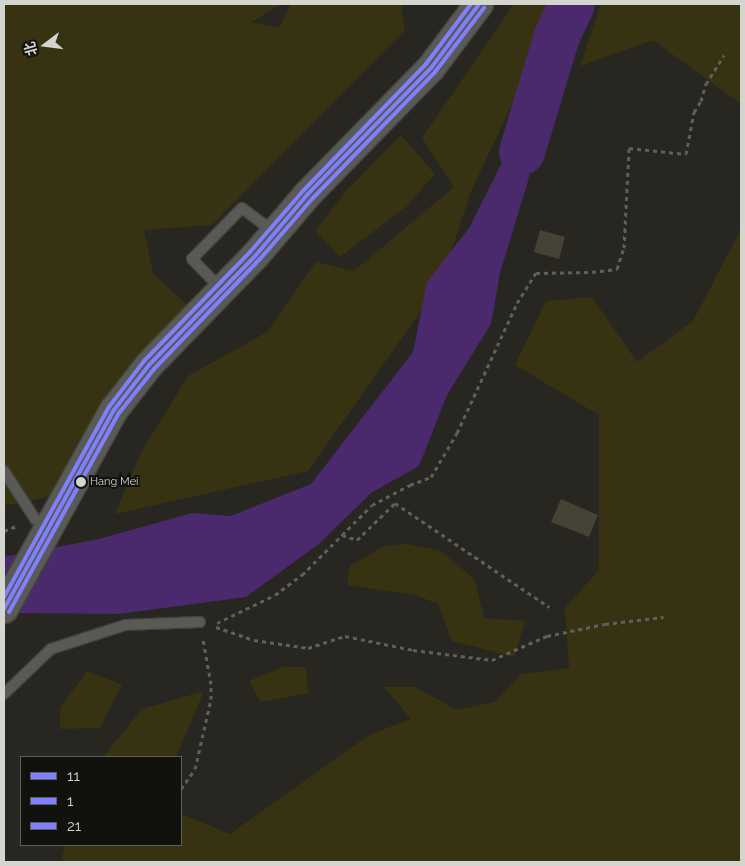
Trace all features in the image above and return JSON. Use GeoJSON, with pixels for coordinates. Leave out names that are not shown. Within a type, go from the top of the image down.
{"type":"FeatureCollection","features":[{"type":"Feature","properties":{"kind":"main road"},"geometry":{"type":"LineString","coordinates":[[4,609],[114,410],[149,365],[275,233],[307,195],[431,68],[479,4]]}},
{"type":"Feature","properties":{"kind":"lane"},"geometry":{"type":"LineString","coordinates":[[222,290],[192,260],[242,208],[275,233]]}},
{"type":"Feature","properties":{"kind":"lane"},"geometry":{"type":"LineString","coordinates":[[4,471],[35,519],[47,533]]}},
{"type":"Feature","properties":{"kind":"lane"},"geometry":{"type":"LineString","coordinates":[[4,694],[51,649],[125,625],[200,622]]}},
{"type":"Feature","properties":{"kind":"path"},"geometry":{"type":"LineString","coordinates":[[664,617],[605,624],[547,636],[492,660],[413,650],[345,636],[308,648],[254,640],[212,626],[275,594],[302,575],[372,505],[410,485],[431,477],[456,433],[517,303],[536,273],[592,272],[617,269],[624,248],[629,148],[686,154],[694,112],[701,102],[706,84],[724,55]]}},
{"type":"Feature","properties":{"kind":"path"},"geometry":{"type":"LineString","coordinates":[[342,535],[357,540],[395,503],[549,607]]}},
{"type":"Feature","properties":{"kind":"path"},"geometry":{"type":"LineString","coordinates":[[182,788],[195,769],[211,699],[211,684],[200,622]]}},
{"type":"Feature","properties":{"kind":"shaded area"},"geometry":{"type":"Polygon","coordinates":[[[4,4],[281,4],[252,22],[279,28],[291,4],[401,4],[405,30],[212,225],[144,230],[153,274],[193,310],[114,393],[50,496],[19,504],[4,505],[4,4]]]}},
{"type":"Feature","properties":{"kind":"shaded area"},"geometry":{"type":"Polygon","coordinates":[[[514,4],[560,4],[472,189],[440,284],[308,471],[115,514],[140,454],[188,376],[267,332],[316,262],[354,271],[454,187],[422,138],[514,4]]]}},
{"type":"Feature","properties":{"kind":"shaded area"},"geometry":{"type":"Polygon","coordinates":[[[601,4],[741,4],[741,104],[653,40],[580,66],[601,4]]]}},
{"type":"Feature","properties":{"kind":"shaded area"},"geometry":{"type":"Polygon","coordinates":[[[533,80],[548,102],[534,150],[528,181],[500,273],[491,324],[447,395],[419,466],[371,493],[320,543],[246,597],[119,614],[4,613],[4,557],[99,539],[192,513],[231,516],[311,484],[413,352],[427,282],[469,228],[513,141],[533,80]]]}},
{"type":"Feature","properties":{"kind":"shaded area"},"geometry":{"type":"Polygon","coordinates":[[[401,135],[435,174],[407,206],[340,257],[315,231],[346,191],[401,135]]]}},
{"type":"Feature","properties":{"kind":"shaded area"},"geometry":{"type":"Polygon","coordinates":[[[741,229],[741,862],[61,862],[65,846],[182,846],[182,814],[230,834],[369,735],[411,719],[384,687],[415,687],[457,710],[495,702],[521,674],[569,668],[565,608],[599,570],[599,415],[515,365],[546,301],[592,297],[637,362],[693,321],[741,229]]]}},
{"type":"Feature","properties":{"kind":"shaded area"},"geometry":{"type":"Polygon","coordinates":[[[408,544],[441,551],[475,580],[484,618],[525,621],[514,657],[452,641],[438,604],[415,595],[347,585],[350,566],[384,546],[408,544]]]}},
{"type":"Feature","properties":{"kind":"shaded area"},"geometry":{"type":"Polygon","coordinates":[[[282,667],[306,667],[308,693],[261,702],[249,681],[282,667]]]}},
{"type":"Feature","properties":{"kind":"shaded area"},"geometry":{"type":"Polygon","coordinates":[[[87,671],[122,685],[100,728],[60,729],[60,708],[87,671]]]}},
{"type":"Feature","properties":{"kind":"shaded area"},"geometry":{"type":"Polygon","coordinates":[[[204,691],[176,756],[104,756],[142,709],[204,691]]]}},
{"type":"Feature","properties":{"kind":"building"},"geometry":{"type":"Polygon","coordinates":[[[540,230],[565,237],[559,259],[534,252],[540,230]]]}},
{"type":"Feature","properties":{"kind":"building"},"geometry":{"type":"Polygon","coordinates":[[[561,499],[598,515],[589,537],[551,522],[561,499]]]}},
{"type":"Feature","properties":{"kind":"waterway"},"geometry":{"type":"LineString","coordinates":[[522,152],[557,36],[572,4]]}},
{"type":"Feature","properties":{"kind":"transit line","name":"21"},"geometry":{"type":"LineString","coordinates":[[4,597],[109,407],[144,361],[251,251],[303,191],[426,64],[471,4]]}},
{"type":"Feature","properties":{"kind":"transit line","name":"11"},"geometry":{"type":"LineString","coordinates":[[4,609],[114,410],[149,365],[256,255],[307,195],[431,68],[479,4]]}},
{"type":"Feature","properties":{"kind":"transit line","name":"1"},"geometry":{"type":"LineString","coordinates":[[9,612],[119,413],[154,369],[260,259],[312,199],[435,72],[484,8]]}},
{"type":"Feature","properties":{"kind":"place","name":"Hang Mei"},"geometry":{"type":"Point","coordinates":[81,482]}}]}
